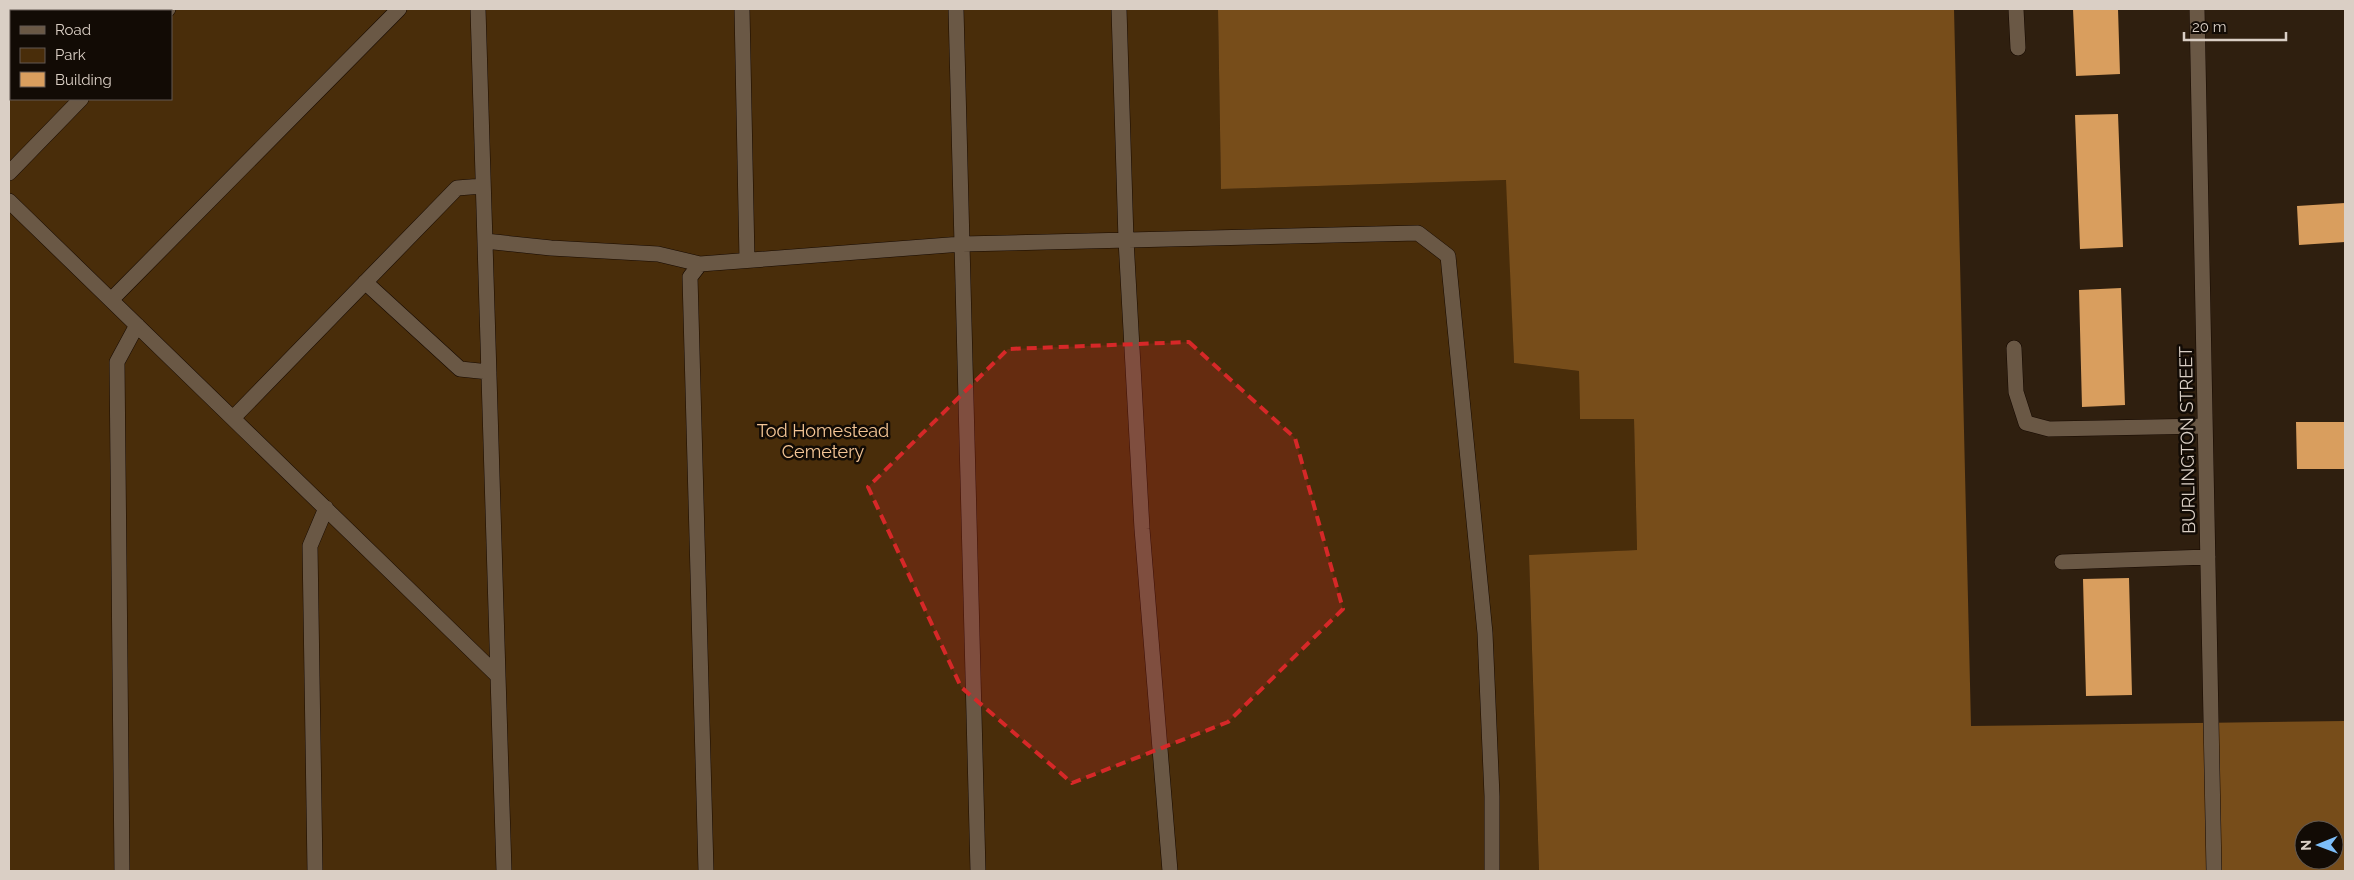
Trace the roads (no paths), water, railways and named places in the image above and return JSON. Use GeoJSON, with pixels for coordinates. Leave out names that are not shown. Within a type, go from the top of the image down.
{"type":"FeatureCollection","features":[{"type":"Feature","properties":{"kind":"street"},"geometry":{"type":"LineString","coordinates":[[111,300],[399,9]]}},
{"type":"Feature","properties":{"kind":"street"},"geometry":{"type":"LineString","coordinates":[[478,9],[504,871]]}},
{"type":"Feature","properties":{"kind":"street"},"geometry":{"type":"LineString","coordinates":[[742,9],[747,260]]}},
{"type":"Feature","properties":{"kind":"street"},"geometry":{"type":"LineString","coordinates":[[956,9],[978,871]]}},
{"type":"Feature","properties":{"kind":"street"},"geometry":{"type":"LineString","coordinates":[[1119,9],[1126,240],[1142,530],[1170,871]]}},
{"type":"Feature","properties":{"kind":"street"},"geometry":{"type":"LineString","coordinates":[[2016,9],[2018,48]]}},
{"type":"Feature","properties":{"kind":"street","name":"BURLINGTON STREET"},"geometry":{"type":"LineString","coordinates":[[2197,9],[2214,871]]}},
{"type":"Feature","properties":{"kind":"street"},"geometry":{"type":"LineString","coordinates":[[9,173],[80,100]]}},
{"type":"Feature","properties":{"kind":"street"},"geometry":{"type":"LineString","coordinates":[[233,418],[457,188],[484,186]]}},
{"type":"Feature","properties":{"kind":"street"},"geometry":{"type":"LineString","coordinates":[[9,201],[498,676]]}},
{"type":"Feature","properties":{"kind":"street"},"geometry":{"type":"LineString","coordinates":[[485,241],[551,248],[658,254],[700,264],[962,244],[1418,234],[1448,256],[1485,633],[1492,796],[1492,871]]}},
{"type":"Feature","properties":{"kind":"street"},"geometry":{"type":"LineString","coordinates":[[700,264],[690,277],[706,871]]}},
{"type":"Feature","properties":{"kind":"street"},"geometry":{"type":"LineString","coordinates":[[365,282],[460,370],[489,372]]}},
{"type":"Feature","properties":{"kind":"street"},"geometry":{"type":"LineString","coordinates":[[122,871],[117,362],[137,325]]}},
{"type":"Feature","properties":{"kind":"street"},"geometry":{"type":"LineString","coordinates":[[2014,348],[2016,392],[2026,423],[2049,429],[2205,426]]}},
{"type":"Feature","properties":{"kind":"street"},"geometry":{"type":"LineString","coordinates":[[314,871],[310,546],[326,508]]}},
{"type":"Feature","properties":{"kind":"street"},"geometry":{"type":"LineString","coordinates":[[2062,562],[2208,556]]}},
{"type":"Feature","properties":{"kind":"park label","name":"Tod Homestead Cemetery"},"geometry":{"type":"Point","coordinates":[823,440]}}]}
